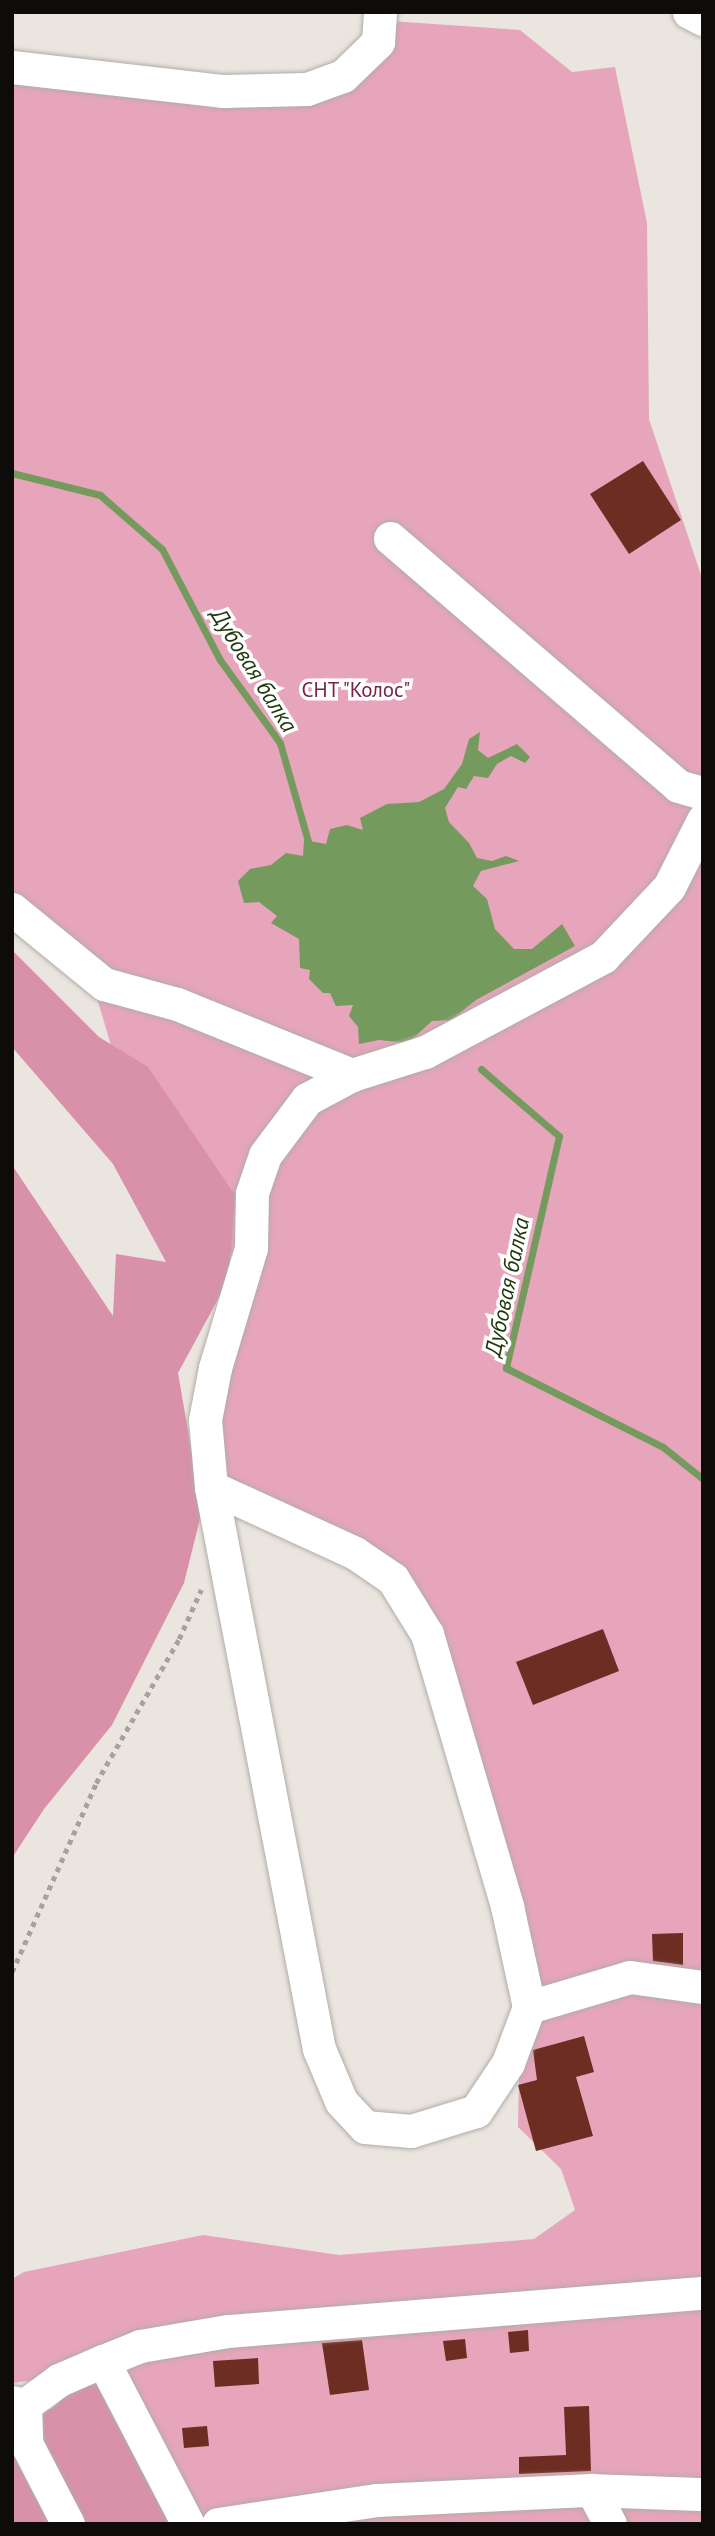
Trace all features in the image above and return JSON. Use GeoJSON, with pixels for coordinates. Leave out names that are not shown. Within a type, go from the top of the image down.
{"type":"FeatureCollection","features":[{"type":"Feature","properties":{"kind":"street"},"geometry":{"type":"LineString","coordinates":[[12,67],[224,90],[307,89],[343,76],[378,42],[380,12]]}},
{"type":"Feature","properties":{"kind":"street"},"geometry":{"type":"LineString","coordinates":[[689,12],[703,19]]}},
{"type":"Feature","properties":{"kind":"street"},"geometry":{"type":"LineString","coordinates":[[390,538],[678,786],[703,793]]}},
{"type":"Feature","properties":{"kind":"street"},"geometry":{"type":"LineString","coordinates":[[211,1487],[374,1566],[393,1579],[427,1634],[506,1906],[530,2007],[508,2063],[475,2111],[411,2131],[365,2127],[341,2101],[319,2049],[211,1487],[205,1420],[215,1368],[251,1248],[252,1193],[265,1156],[307,1099],[352,1075],[425,1052],[603,957],[669,887],[703,820]]}},
{"type":"Feature","properties":{"kind":"street"},"geometry":{"type":"LineString","coordinates":[[12,909],[104,984],[177,1004],[352,1075]]}},
{"type":"Feature","properties":{"kind":"street"},"geometry":{"type":"LineString","coordinates":[[530,2007],[630,1977],[703,1987]]}},
{"type":"Feature","properties":{"kind":"street"},"geometry":{"type":"LineString","coordinates":[[68,2524],[26,2443],[19,2404],[60,2379],[140,2346],[228,2331],[703,2293]]}},
{"type":"Feature","properties":{"kind":"street"},"geometry":{"type":"LineString","coordinates":[[103,2361],[188,2524]]}},
{"type":"Feature","properties":{"kind":"street"},"geometry":{"type":"LineString","coordinates":[[592,2490],[610,2524]]}},
{"type":"Feature","properties":{"kind":"street"},"geometry":{"type":"LineString","coordinates":[[218,2524],[377,2500],[592,2490],[703,2494]]}},
{"type":"Feature","properties":{"kind":"path"},"geometry":{"type":"LineString","coordinates":[[12,1972],[96,1783],[179,1639],[222,1542]]}},
{"type":"Feature","properties":{"kind":"green space","name":"СНТ \"Колос\""},"geometry":{"type":"Polygon","coordinates":[[[390,21],[520,30],[572,72],[615,67],[647,223],[649,419],[703,581],[703,2524],[176,2524],[92,2373],[12,2383],[12,2279],[24,2272],[203,2235],[339,2255],[534,2239],[575,2210],[561,2169],[518,2127],[520,2026],[481,1854],[415,1637],[376,1578],[229,1504],[211,1431],[245,1297],[213,1198],[115,1059],[87,964],[12,903],[12,78],[300,103],[390,21]]]}},
{"type":"Feature","properties":{"kind":"shaded area"},"geometry":{"type":"Polygon","coordinates":[[[480,732],[478,750],[488,758],[517,744],[530,757],[525,763],[511,756],[497,764],[488,778],[474,776],[466,789],[458,787],[445,808],[449,822],[469,843],[477,858],[492,861],[506,856],[519,861],[481,871],[473,886],[487,899],[495,929],[514,949],[532,949],[562,924],[575,946],[476,1000],[451,1020],[432,1021],[408,1043],[379,1040],[359,1044],[358,1027],[349,1016],[353,1005],[336,1006],[330,993],[323,993],[309,979],[310,970],[300,968],[299,939],[271,923],[277,916],[259,902],[244,903],[238,881],[250,869],[271,865],[286,853],[303,856],[304,840],[326,844],[330,829],[347,825],[363,830],[360,818],[387,804],[419,802],[444,789],[462,764],[469,739],[480,732]]]}},
{"type":"Feature","properties":{"kind":"shaded area"},"geometry":{"type":"Polygon","coordinates":[[[12,950],[99,1037],[148,1067],[235,1195],[229,1279],[178,1373],[202,1511],[184,1583],[112,1725],[44,1809],[12,1858],[12,1165],[113,1316],[116,1254],[166,1262],[113,1164],[12,1047],[12,950]]]}},
{"type":"Feature","properties":{"kind":"shaded area"},"geometry":{"type":"Polygon","coordinates":[[[92,2373],[176,2524],[12,2524],[12,2412],[51,2409],[92,2373]]]}},
{"type":"Feature","properties":{"kind":"building"},"geometry":{"type":"Polygon","coordinates":[[[643,461],[681,520],[629,554],[590,494],[643,461]]]}},
{"type":"Feature","properties":{"kind":"building"},"geometry":{"type":"Polygon","coordinates":[[[603,1629],[619,1671],[533,1705],[516,1662],[603,1629]]]}},
{"type":"Feature","properties":{"kind":"building"},"geometry":{"type":"Polygon","coordinates":[[[683,1933],[683,1965],[653,1961],[652,1934],[683,1933]]]}},
{"type":"Feature","properties":{"kind":"building"},"geometry":{"type":"Polygon","coordinates":[[[584,2036],[594,2072],[576,2077],[593,2136],[536,2151],[518,2085],[537,2080],[533,2050],[584,2036]]]}},
{"type":"Feature","properties":{"kind":"building"},"geometry":{"type":"Polygon","coordinates":[[[528,2330],[529,2351],[510,2353],[508,2332],[528,2330]]]}},
{"type":"Feature","properties":{"kind":"building"},"geometry":{"type":"Polygon","coordinates":[[[465,2339],[467,2358],[446,2361],[443,2341],[465,2339]]]}},
{"type":"Feature","properties":{"kind":"building"},"geometry":{"type":"Polygon","coordinates":[[[362,2340],[369,2390],[330,2395],[322,2343],[362,2340]]]}},
{"type":"Feature","properties":{"kind":"building"},"geometry":{"type":"Polygon","coordinates":[[[258,2358],[259,2384],[215,2387],[213,2361],[258,2358]]]}},
{"type":"Feature","properties":{"kind":"building"},"geometry":{"type":"Polygon","coordinates":[[[589,2406],[591,2471],[519,2474],[519,2457],[566,2455],[564,2407],[589,2406]]]}},
{"type":"Feature","properties":{"kind":"building"},"geometry":{"type":"Polygon","coordinates":[[[207,2426],[209,2446],[184,2448],[182,2428],[207,2426]]]}},
{"type":"Feature","properties":{"kind":"waterway","name":"Дубовая балка"},"geometry":{"type":"LineString","coordinates":[[12,473],[100,495],[162,549],[220,660],[280,743],[310,848]]}},
{"type":"Feature","properties":{"kind":"waterway","name":"Дубовая балка"},"geometry":{"type":"LineString","coordinates":[[481,1069],[559,1136],[506,1368],[663,1447],[703,1479]]}}]}
